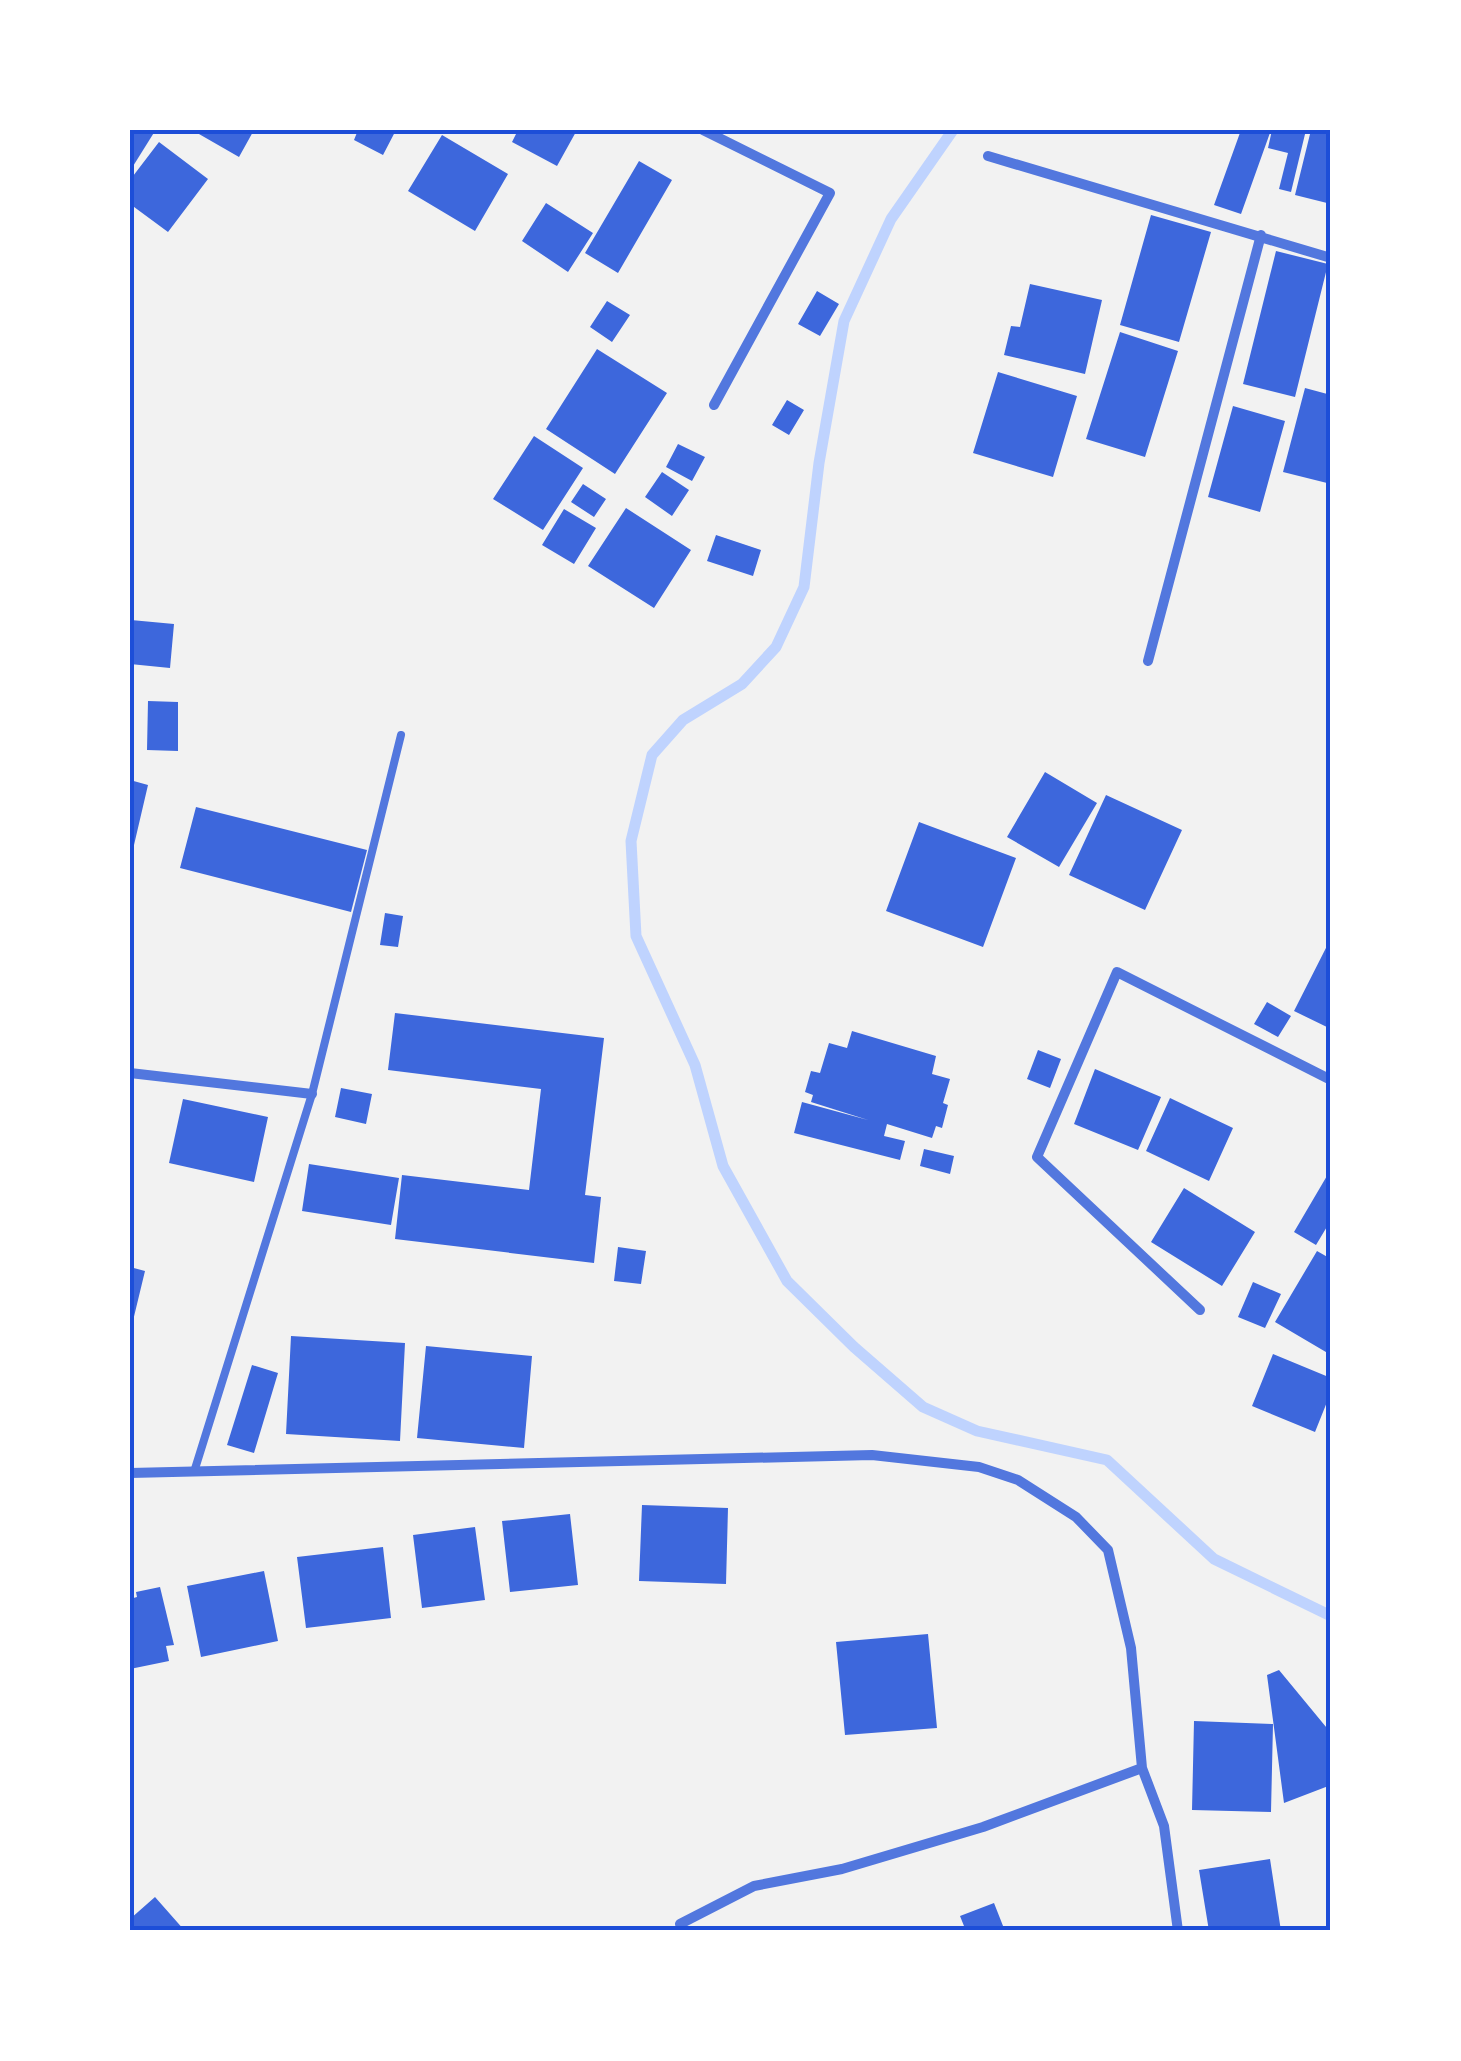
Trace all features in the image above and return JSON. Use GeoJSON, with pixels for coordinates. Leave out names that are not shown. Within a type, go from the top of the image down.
{"type":"FeatureCollection","features":[{"type":"Feature","properties":{"kind":"street"},"geometry":{"type":"LineString","coordinates":[[703,130],[830,193],[714,405]]}},
{"type":"Feature","properties":{"kind":"street"},"geometry":{"type":"LineString","coordinates":[[988,156],[1331,258]]}},
{"type":"Feature","properties":{"kind":"street"},"geometry":{"type":"LineString","coordinates":[[1148,661],[1261,236]]}},
{"type":"Feature","properties":{"kind":"street"},"geometry":{"type":"LineString","coordinates":[[1200,1310],[1037,1157],[1118,972],[1331,1080]]}},
{"type":"Feature","properties":{"kind":"street"},"geometry":{"type":"LineString","coordinates":[[130,1073],[312,1094]]}},
{"type":"Feature","properties":{"kind":"street"},"geometry":{"type":"LineString","coordinates":[[130,1473],[872,1455],[979,1467],[1018,1480],[1076,1516],[1108,1550],[1131,1648],[1142,1768],[1164,1826],[1178,1931]]}},
{"type":"Feature","properties":{"kind":"street"},"geometry":{"type":"LineString","coordinates":[[680,1924],[754,1886],[842,1869],[983,1827],[1142,1768]]}},
{"type":"Feature","properties":{"kind":"lane"},"geometry":{"type":"LineString","coordinates":[[194,1472],[312,1094],[401,735]]}},
{"type":"Feature","properties":{"kind":"building"},"geometry":{"type":"Polygon","coordinates":[[[130,130],[155,131],[130,171],[130,130]]]}},
{"type":"Feature","properties":{"kind":"building"},"geometry":{"type":"Polygon","coordinates":[[[192,130],[254,130],[239,157],[192,130]]]}},
{"type":"Feature","properties":{"kind":"building"},"geometry":{"type":"Polygon","coordinates":[[[358,130],[396,130],[383,155],[354,140],[358,130]]]}},
{"type":"Feature","properties":{"kind":"building"},"geometry":{"type":"Polygon","coordinates":[[[518,130],[577,130],[557,166],[512,142],[518,130]]]}},
{"type":"Feature","properties":{"kind":"building"},"geometry":{"type":"Polygon","coordinates":[[[1241,130],[1271,130],[1241,214],[1214,205],[1241,130]]]}},
{"type":"Feature","properties":{"kind":"building"},"geometry":{"type":"Polygon","coordinates":[[[1272,130],[1306,130],[1291,192],[1279,189],[1288,153],[1268,148],[1272,130]]]}},
{"type":"Feature","properties":{"kind":"building"},"geometry":{"type":"Polygon","coordinates":[[[1311,130],[1331,130],[1331,204],[1295,195],[1311,130]]]}},
{"type":"Feature","properties":{"kind":"building"},"geometry":{"type":"Polygon","coordinates":[[[442,135],[508,174],[475,231],[408,191],[442,135]]]}},
{"type":"Feature","properties":{"kind":"building"},"geometry":{"type":"Polygon","coordinates":[[[159,142],[208,179],[168,232],[130,204],[130,180],[159,142]]]}},
{"type":"Feature","properties":{"kind":"building"},"geometry":{"type":"Polygon","coordinates":[[[639,161],[672,180],[618,273],[585,253],[639,161]]]}},
{"type":"Feature","properties":{"kind":"building"},"geometry":{"type":"Polygon","coordinates":[[[546,203],[593,233],[568,272],[522,241],[546,203]]]}},
{"type":"Feature","properties":{"kind":"building"},"geometry":{"type":"Polygon","coordinates":[[[1151,215],[1211,232],[1179,342],[1120,325],[1151,215]]]}},
{"type":"Feature","properties":{"kind":"building"},"geometry":{"type":"Polygon","coordinates":[[[1276,251],[1328,264],[1295,397],[1243,384],[1276,251]]]}},
{"type":"Feature","properties":{"kind":"building"},"geometry":{"type":"Polygon","coordinates":[[[1030,284],[1102,300],[1085,374],[1004,355],[1011,326],[1020,327],[1030,284]]]}},
{"type":"Feature","properties":{"kind":"building"},"geometry":{"type":"Polygon","coordinates":[[[817,291],[839,304],[820,336],[798,324],[817,291]]]}},
{"type":"Feature","properties":{"kind":"building"},"geometry":{"type":"Polygon","coordinates":[[[607,301],[630,315],[612,342],[590,327],[607,301]]]}},
{"type":"Feature","properties":{"kind":"building"},"geometry":{"type":"Polygon","coordinates":[[[1120,332],[1178,351],[1145,457],[1086,439],[1120,332]]]}},
{"type":"Feature","properties":{"kind":"building"},"geometry":{"type":"Polygon","coordinates":[[[597,349],[667,393],[615,474],[546,429],[597,349]]]}},
{"type":"Feature","properties":{"kind":"building"},"geometry":{"type":"Polygon","coordinates":[[[998,372],[1077,396],[1053,477],[973,453],[998,372]]]}},
{"type":"Feature","properties":{"kind":"building"},"geometry":{"type":"Polygon","coordinates":[[[1305,388],[1331,395],[1331,484],[1283,472],[1305,388]]]}},
{"type":"Feature","properties":{"kind":"building"},"geometry":{"type":"Polygon","coordinates":[[[787,400],[804,410],[789,435],[772,425],[787,400]]]}},
{"type":"Feature","properties":{"kind":"building"},"geometry":{"type":"Polygon","coordinates":[[[1233,406],[1285,421],[1260,512],[1208,497],[1233,406]]]}},
{"type":"Feature","properties":{"kind":"building"},"geometry":{"type":"Polygon","coordinates":[[[534,436],[583,468],[543,530],[493,499],[534,436]]]}},
{"type":"Feature","properties":{"kind":"building"},"geometry":{"type":"Polygon","coordinates":[[[678,444],[705,457],[692,481],[666,467],[678,444]]]}},
{"type":"Feature","properties":{"kind":"building"},"geometry":{"type":"Polygon","coordinates":[[[662,472],[689,490],[672,516],[645,497],[662,472]]]}},
{"type":"Feature","properties":{"kind":"building"},"geometry":{"type":"Polygon","coordinates":[[[583,484],[606,499],[594,517],[571,502],[583,484]]]}},
{"type":"Feature","properties":{"kind":"building"},"geometry":{"type":"Polygon","coordinates":[[[626,508],[691,550],[654,608],[588,566],[626,508]]]}},
{"type":"Feature","properties":{"kind":"building"},"geometry":{"type":"Polygon","coordinates":[[[564,509],[596,528],[574,564],[542,545],[564,509]]]}},
{"type":"Feature","properties":{"kind":"building"},"geometry":{"type":"Polygon","coordinates":[[[716,535],[761,550],[753,576],[707,561],[716,535]]]}},
{"type":"Feature","properties":{"kind":"building"},"geometry":{"type":"Polygon","coordinates":[[[131,620],[174,624],[170,668],[130,664],[131,620]]]}},
{"type":"Feature","properties":{"kind":"building"},"geometry":{"type":"Polygon","coordinates":[[[148,701],[178,702],[178,751],[147,750],[148,701]]]}},
{"type":"Feature","properties":{"kind":"building"},"geometry":{"type":"Polygon","coordinates":[[[1045,772],[1097,803],[1059,867],[1007,837],[1045,772]]]}},
{"type":"Feature","properties":{"kind":"building"},"geometry":{"type":"Polygon","coordinates":[[[130,780],[148,785],[134,845],[130,844],[130,780]]]}},
{"type":"Feature","properties":{"kind":"building"},"geometry":{"type":"Polygon","coordinates":[[[1106,795],[1182,830],[1145,910],[1069,875],[1106,795]]]}},
{"type":"Feature","properties":{"kind":"building"},"geometry":{"type":"Polygon","coordinates":[[[196,807],[367,850],[351,912],[180,868],[196,807]]]}},
{"type":"Feature","properties":{"kind":"building"},"geometry":{"type":"Polygon","coordinates":[[[919,822],[1016,858],[983,947],[886,911],[919,822]]]}},
{"type":"Feature","properties":{"kind":"building"},"geometry":{"type":"Polygon","coordinates":[[[385,913],[403,916],[398,947],[380,945],[385,913]]]}},
{"type":"Feature","properties":{"kind":"building"},"geometry":{"type":"Polygon","coordinates":[[[1331,938],[1331,1029],[1294,1011],[1331,938]]]}},
{"type":"Feature","properties":{"kind":"building"},"geometry":{"type":"Polygon","coordinates":[[[1267,1002],[1291,1016],[1278,1037],[1254,1024],[1267,1002]]]}},
{"type":"Feature","properties":{"kind":"building"},"geometry":{"type":"Polygon","coordinates":[[[395,1013],[604,1038],[585,1195],[601,1197],[594,1263],[395,1239],[402,1175],[529,1190],[541,1089],[388,1070],[395,1013]]]}},
{"type":"Feature","properties":{"kind":"building"},"geometry":{"type":"Polygon","coordinates":[[[852,1031],[936,1056],[932,1074],[950,1079],[943,1103],[948,1105],[942,1128],[936,1126],[932,1138],[887,1124],[884,1136],[905,1141],[900,1160],[794,1133],[802,1102],[868,1120],[811,1102],[813,1095],[805,1092],[811,1071],[820,1073],[829,1043],[847,1048],[852,1031]]]}},
{"type":"Feature","properties":{"kind":"building"},"geometry":{"type":"Polygon","coordinates":[[[1038,1050],[1061,1059],[1050,1088],[1027,1079],[1038,1050]]]}},
{"type":"Feature","properties":{"kind":"building"},"geometry":{"type":"Polygon","coordinates":[[[1095,1069],[1161,1097],[1138,1150],[1074,1124],[1095,1069]]]}},
{"type":"Feature","properties":{"kind":"building"},"geometry":{"type":"Polygon","coordinates":[[[341,1088],[372,1094],[366,1124],[335,1117],[341,1088]]]}},
{"type":"Feature","properties":{"kind":"building"},"geometry":{"type":"Polygon","coordinates":[[[1170,1098],[1233,1128],[1209,1181],[1146,1151],[1170,1098]]]}},
{"type":"Feature","properties":{"kind":"building"},"geometry":{"type":"Polygon","coordinates":[[[183,1099],[268,1117],[254,1182],[169,1163],[183,1099]]]}},
{"type":"Feature","properties":{"kind":"building"},"geometry":{"type":"Polygon","coordinates":[[[924,1149],[954,1156],[950,1174],[920,1166],[924,1149]]]}},
{"type":"Feature","properties":{"kind":"building"},"geometry":{"type":"Polygon","coordinates":[[[309,1164],[399,1178],[391,1225],[302,1211],[309,1164]]]}},
{"type":"Feature","properties":{"kind":"building"},"geometry":{"type":"Polygon","coordinates":[[[1331,1169],[1331,1220],[1316,1245],[1294,1232],[1331,1169]]]}},
{"type":"Feature","properties":{"kind":"building"},"geometry":{"type":"Polygon","coordinates":[[[1184,1188],[1255,1232],[1222,1286],[1151,1242],[1184,1188]]]}},
{"type":"Feature","properties":{"kind":"building"},"geometry":{"type":"Polygon","coordinates":[[[618,1247],[646,1251],[641,1284],[614,1281],[618,1247]]]}},
{"type":"Feature","properties":{"kind":"building"},"geometry":{"type":"Polygon","coordinates":[[[1317,1251],[1331,1259],[1331,1355],[1275,1322],[1317,1251]]]}},
{"type":"Feature","properties":{"kind":"building"},"geometry":{"type":"Polygon","coordinates":[[[130,1267],[145,1271],[131,1329],[130,1329],[130,1267]]]}},
{"type":"Feature","properties":{"kind":"building"},"geometry":{"type":"Polygon","coordinates":[[[1253,1282],[1281,1294],[1265,1328],[1238,1317],[1253,1282]]]}},
{"type":"Feature","properties":{"kind":"building"},"geometry":{"type":"Polygon","coordinates":[[[291,1336],[405,1343],[400,1441],[286,1434],[291,1336]]]}},
{"type":"Feature","properties":{"kind":"building"},"geometry":{"type":"Polygon","coordinates":[[[426,1346],[532,1356],[524,1448],[417,1438],[426,1346]]]}},
{"type":"Feature","properties":{"kind":"building"},"geometry":{"type":"Polygon","coordinates":[[[1273,1354],[1331,1378],[1331,1392],[1315,1432],[1252,1406],[1273,1354]]]}},
{"type":"Feature","properties":{"kind":"building"},"geometry":{"type":"Polygon","coordinates":[[[252,1365],[278,1373],[254,1453],[227,1445],[252,1365]]]}},
{"type":"Feature","properties":{"kind":"building"},"geometry":{"type":"Polygon","coordinates":[[[642,1505],[728,1508],[726,1584],[639,1581],[642,1505]]]}},
{"type":"Feature","properties":{"kind":"building"},"geometry":{"type":"Polygon","coordinates":[[[570,1514],[578,1585],[510,1592],[502,1521],[570,1514]]]}},
{"type":"Feature","properties":{"kind":"building"},"geometry":{"type":"Polygon","coordinates":[[[475,1527],[485,1600],[422,1608],[413,1535],[475,1527]]]}},
{"type":"Feature","properties":{"kind":"building"},"geometry":{"type":"Polygon","coordinates":[[[383,1547],[391,1618],[306,1628],[297,1557],[383,1547]]]}},
{"type":"Feature","properties":{"kind":"building"},"geometry":{"type":"Polygon","coordinates":[[[264,1571],[278,1641],[201,1657],[187,1586],[264,1571]]]}},
{"type":"Feature","properties":{"kind":"building"},"geometry":{"type":"Polygon","coordinates":[[[160,1587],[174,1645],[166,1646],[169,1661],[130,1669],[130,1599],[137,1597],[136,1592],[160,1587]]]}},
{"type":"Feature","properties":{"kind":"building"},"geometry":{"type":"Polygon","coordinates":[[[928,1634],[937,1728],[845,1735],[836,1642],[928,1634]]]}},
{"type":"Feature","properties":{"kind":"building"},"geometry":{"type":"Polygon","coordinates":[[[1279,1670],[1331,1733],[1331,1785],[1284,1803],[1267,1675],[1279,1670]]]}},
{"type":"Feature","properties":{"kind":"building"},"geometry":{"type":"Polygon","coordinates":[[[1194,1721],[1273,1724],[1271,1812],[1192,1810],[1194,1721]]]}},
{"type":"Feature","properties":{"kind":"building"},"geometry":{"type":"Polygon","coordinates":[[[1270,1859],[1281,1931],[1209,1931],[1199,1870],[1270,1859]]]}},
{"type":"Feature","properties":{"kind":"building"},"geometry":{"type":"Polygon","coordinates":[[[155,1897],[185,1931],[130,1931],[130,1919],[155,1897]]]}},
{"type":"Feature","properties":{"kind":"building"},"geometry":{"type":"Polygon","coordinates":[[[994,1903],[1005,1931],[966,1931],[960,1916],[994,1903]]]}},
{"type":"Feature","properties":{"kind":"waterway"},"geometry":{"type":"LineString","coordinates":[[953,130],[891,219],[844,321],[819,463],[804,587],[776,647],[742,684],[683,720],[652,755],[631,841],[636,936],[695,1065],[723,1166],[787,1281],[854,1347],[923,1407],[977,1431],[1107,1460],[1214,1559],[1331,1616]]}}]}
